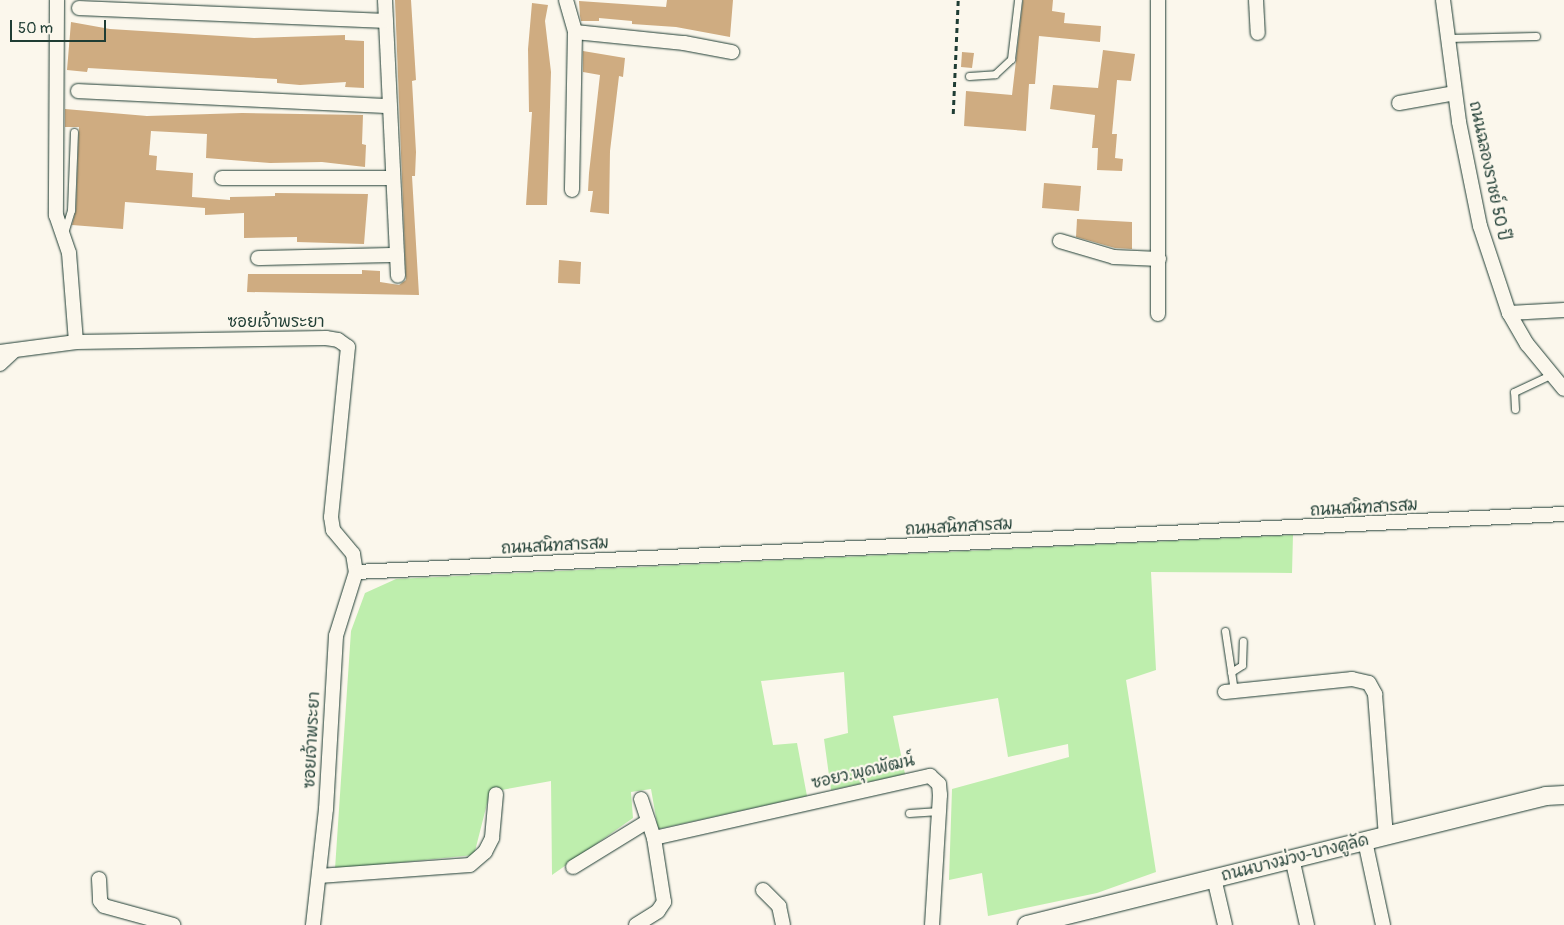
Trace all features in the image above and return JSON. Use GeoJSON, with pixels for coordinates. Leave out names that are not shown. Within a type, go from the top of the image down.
{"type":"FeatureCollection","features":[{"type":"Feature","properties":{"kind":"street"},"geometry":{"type":"LineString","coordinates":[[57,0],[56,216],[64,234],[69,253],[76,342]]}},
{"type":"Feature","properties":{"kind":"street"},"geometry":{"type":"LineString","coordinates":[[385,0],[395,255],[398,276]]}},
{"type":"Feature","properties":{"kind":"street"},"geometry":{"type":"LineString","coordinates":[[566,0],[575,32],[572,190]]}},
{"type":"Feature","properties":{"kind":"street"},"geometry":{"type":"LineString","coordinates":[[1158,0],[1158,314]]}},
{"type":"Feature","properties":{"kind":"street"},"geometry":{"type":"LineString","coordinates":[[1256,0],[1258,34]]}},
{"type":"Feature","properties":{"kind":"street","name":"ถนนฉลองราชย์ 50 ปี"},"geometry":{"type":"LineString","coordinates":[[1443,0],[1455,93],[1480,226],[1509,313],[1527,344],[1564,388]]}},
{"type":"Feature","properties":{"kind":"street"},"geometry":{"type":"LineString","coordinates":[[80,8],[386,21]]}},
{"type":"Feature","properties":{"kind":"street"},"geometry":{"type":"LineString","coordinates":[[575,32],[684,43],[732,52]]}},
{"type":"Feature","properties":{"kind":"street"},"geometry":{"type":"LineString","coordinates":[[78,91],[389,106]]}},
{"type":"Feature","properties":{"kind":"street"},"geometry":{"type":"LineString","coordinates":[[1399,103],[1455,93]]}},
{"type":"Feature","properties":{"kind":"street"},"geometry":{"type":"LineString","coordinates":[[222,178],[392,178]]}},
{"type":"Feature","properties":{"kind":"street"},"geometry":{"type":"LineString","coordinates":[[1060,241],[1114,257],[1159,259]]}},
{"type":"Feature","properties":{"kind":"street"},"geometry":{"type":"LineString","coordinates":[[258,258],[395,255]]}},
{"type":"Feature","properties":{"kind":"street"},"geometry":{"type":"LineString","coordinates":[[1509,313],[1564,310]]}},
{"type":"Feature","properties":{"kind":"street","name":"ซอยเจ้าพระยา"},"geometry":{"type":"LineString","coordinates":[[7,352],[76,342],[326,338],[344,343],[349,353],[331,517],[333,530],[353,554],[356,572],[336,636],[320,876],[313,925]]}},
{"type":"Feature","properties":{"kind":"street"},"geometry":{"type":"LineString","coordinates":[[0,364],[7,352]]}},
{"type":"Feature","properties":{"kind":"street","name":"ถนนสนิทสารสม"},"geometry":{"type":"LineString","coordinates":[[356,572],[1564,514]]}},
{"type":"Feature","properties":{"kind":"street"},"geometry":{"type":"LineString","coordinates":[[1230,691],[1352,679],[1369,683],[1374,694],[1386,836]]}},
{"type":"Feature","properties":{"kind":"street","name":"ซอยว.พุดพัฒน์"},"geometry":{"type":"LineString","coordinates":[[654,838],[930,776],[939,784],[932,925]]}},
{"type":"Feature","properties":{"kind":"street"},"geometry":{"type":"LineString","coordinates":[[320,876],[470,865],[485,852],[492,838],[496,794]]}},
{"type":"Feature","properties":{"kind":"street","name":"ถนนบางม่วง-บางคูลัด"},"geometry":{"type":"LineString","coordinates":[[1027,925],[1546,796],[1564,795]]}},
{"type":"Feature","properties":{"kind":"street"},"geometry":{"type":"LineString","coordinates":[[636,925],[658,911],[664,902],[654,838],[641,799]]}},
{"type":"Feature","properties":{"kind":"street"},"geometry":{"type":"LineString","coordinates":[[573,867],[648,821]]}},
{"type":"Feature","properties":{"kind":"street"},"geometry":{"type":"LineString","coordinates":[[1365,841],[1383,925]]}},
{"type":"Feature","properties":{"kind":"street"},"geometry":{"type":"LineString","coordinates":[[1292,858],[1307,925]]}},
{"type":"Feature","properties":{"kind":"street"},"geometry":{"type":"LineString","coordinates":[[1214,878],[1225,925]]}},
{"type":"Feature","properties":{"kind":"street"},"geometry":{"type":"LineString","coordinates":[[99,879],[100,901],[104,906],[173,925]]}},
{"type":"Feature","properties":{"kind":"street"},"geometry":{"type":"LineString","coordinates":[[763,890],[779,906],[783,925]]}},
{"type":"Feature","properties":{"kind":"lane"},"geometry":{"type":"LineString","coordinates":[[969,76],[995,74],[1011,59],[1018,0]]}},
{"type":"Feature","properties":{"kind":"lane"},"geometry":{"type":"LineString","coordinates":[[1448,38],[1536,36]]}},
{"type":"Feature","properties":{"kind":"lane"},"geometry":{"type":"LineString","coordinates":[[64,234],[71,210],[74,132]]}},
{"type":"Feature","properties":{"kind":"lane"},"geometry":{"type":"LineString","coordinates":[[56,155],[72,156]]}},
{"type":"Feature","properties":{"kind":"lane"},"geometry":{"type":"LineString","coordinates":[[1515,409],[1514,392],[1552,374]]}},
{"type":"Feature","properties":{"kind":"lane"},"geometry":{"type":"LineString","coordinates":[[1226,631],[1231,672],[1230,691]]}},
{"type":"Feature","properties":{"kind":"lane"},"geometry":{"type":"LineString","coordinates":[[1231,672],[1242,665],[1243,641]]}},
{"type":"Feature","properties":{"kind":"lane"},"geometry":{"type":"LineString","coordinates":[[909,813],[939,811]]}},
{"type":"Feature","properties":{"kind":"path"},"geometry":{"type":"LineString","coordinates":[[953,114],[958,0]]}},
{"type":"Feature","properties":{"kind":"green space"},"geometry":{"type":"Polygon","coordinates":[[[1293,535],[1292,573],[1151,572],[1156,670],[1126,680],[1156,872],[1097,893],[988,916],[982,873],[949,880],[952,789],[1069,757],[1068,744],[1008,757],[998,698],[893,716],[905,774],[831,790],[824,739],[848,733],[844,672],[761,681],[773,745],[797,743],[807,796],[658,829],[651,789],[631,792],[633,818],[552,875],[551,781],[490,792],[474,855],[335,869],[351,631],[365,593],[396,579],[1293,535]]]}},
{"type":"Feature","properties":{"kind":"building"},"geometry":{"type":"Polygon","coordinates":[[[395,0],[411,0],[416,80],[412,81],[416,152],[415,176],[412,176],[419,295],[247,292],[248,274],[362,274],[362,270],[380,271],[380,282],[399,285],[406,280],[395,0]]]}},
{"type":"Feature","properties":{"kind":"building"},"geometry":{"type":"Polygon","coordinates":[[[667,0],[733,0],[730,37],[676,27],[632,24],[632,21],[599,18],[599,21],[581,21],[579,1],[666,7],[667,0]]]}},
{"type":"Feature","properties":{"kind":"building"},"geometry":{"type":"Polygon","coordinates":[[[1023,0],[1053,0],[1052,11],[1065,13],[1064,23],[1101,26],[1100,42],[1039,36],[1035,84],[1029,84],[1026,131],[964,126],[966,91],[1012,95],[1023,0]]]}},
{"type":"Feature","properties":{"kind":"building"},"geometry":{"type":"Polygon","coordinates":[[[532,3],[548,5],[545,21],[551,72],[547,205],[526,205],[532,112],[529,112],[528,49],[532,3]]]}},
{"type":"Feature","properties":{"kind":"building"},"geometry":{"type":"Polygon","coordinates":[[[71,22],[110,29],[254,38],[345,35],[345,40],[364,41],[364,88],[345,87],[346,82],[300,85],[277,83],[277,79],[88,68],[87,72],[67,70],[71,22]]]}},
{"type":"Feature","properties":{"kind":"building"},"geometry":{"type":"Polygon","coordinates":[[[1103,50],[1135,54],[1131,81],[1117,80],[1112,134],[1117,134],[1115,158],[1123,159],[1122,171],[1097,170],[1098,148],[1092,148],[1095,115],[1050,109],[1053,85],[1098,88],[1103,50]]]}},
{"type":"Feature","properties":{"kind":"building"},"geometry":{"type":"Polygon","coordinates":[[[583,51],[625,58],[623,77],[619,76],[610,151],[609,214],[590,212],[593,191],[588,191],[589,173],[600,75],[583,72],[583,51]]]}},
{"type":"Feature","properties":{"kind":"building"},"geometry":{"type":"Polygon","coordinates":[[[962,52],[974,53],[972,68],[961,67],[962,52]]]}},
{"type":"Feature","properties":{"kind":"building"},"geometry":{"type":"Polygon","coordinates":[[[65,109],[147,116],[242,113],[363,115],[362,144],[366,145],[365,167],[322,162],[270,163],[206,158],[207,134],[151,131],[149,155],[157,156],[156,170],[193,173],[192,197],[230,200],[230,197],[275,196],[275,193],[368,194],[364,244],[297,242],[297,237],[244,238],[244,213],[205,215],[205,208],[125,202],[123,229],[72,225],[76,210],[79,127],[65,127],[65,109]]]}},
{"type":"Feature","properties":{"kind":"building"},"geometry":{"type":"Polygon","coordinates":[[[1044,183],[1081,186],[1079,211],[1042,208],[1044,183]]]}},
{"type":"Feature","properties":{"kind":"building"},"geometry":{"type":"Polygon","coordinates":[[[1077,219],[1132,222],[1132,249],[1115,248],[1076,237],[1077,219]]]}},
{"type":"Feature","properties":{"kind":"building"},"geometry":{"type":"Polygon","coordinates":[[[559,260],[581,262],[580,284],[558,283],[559,260]]]}}]}
